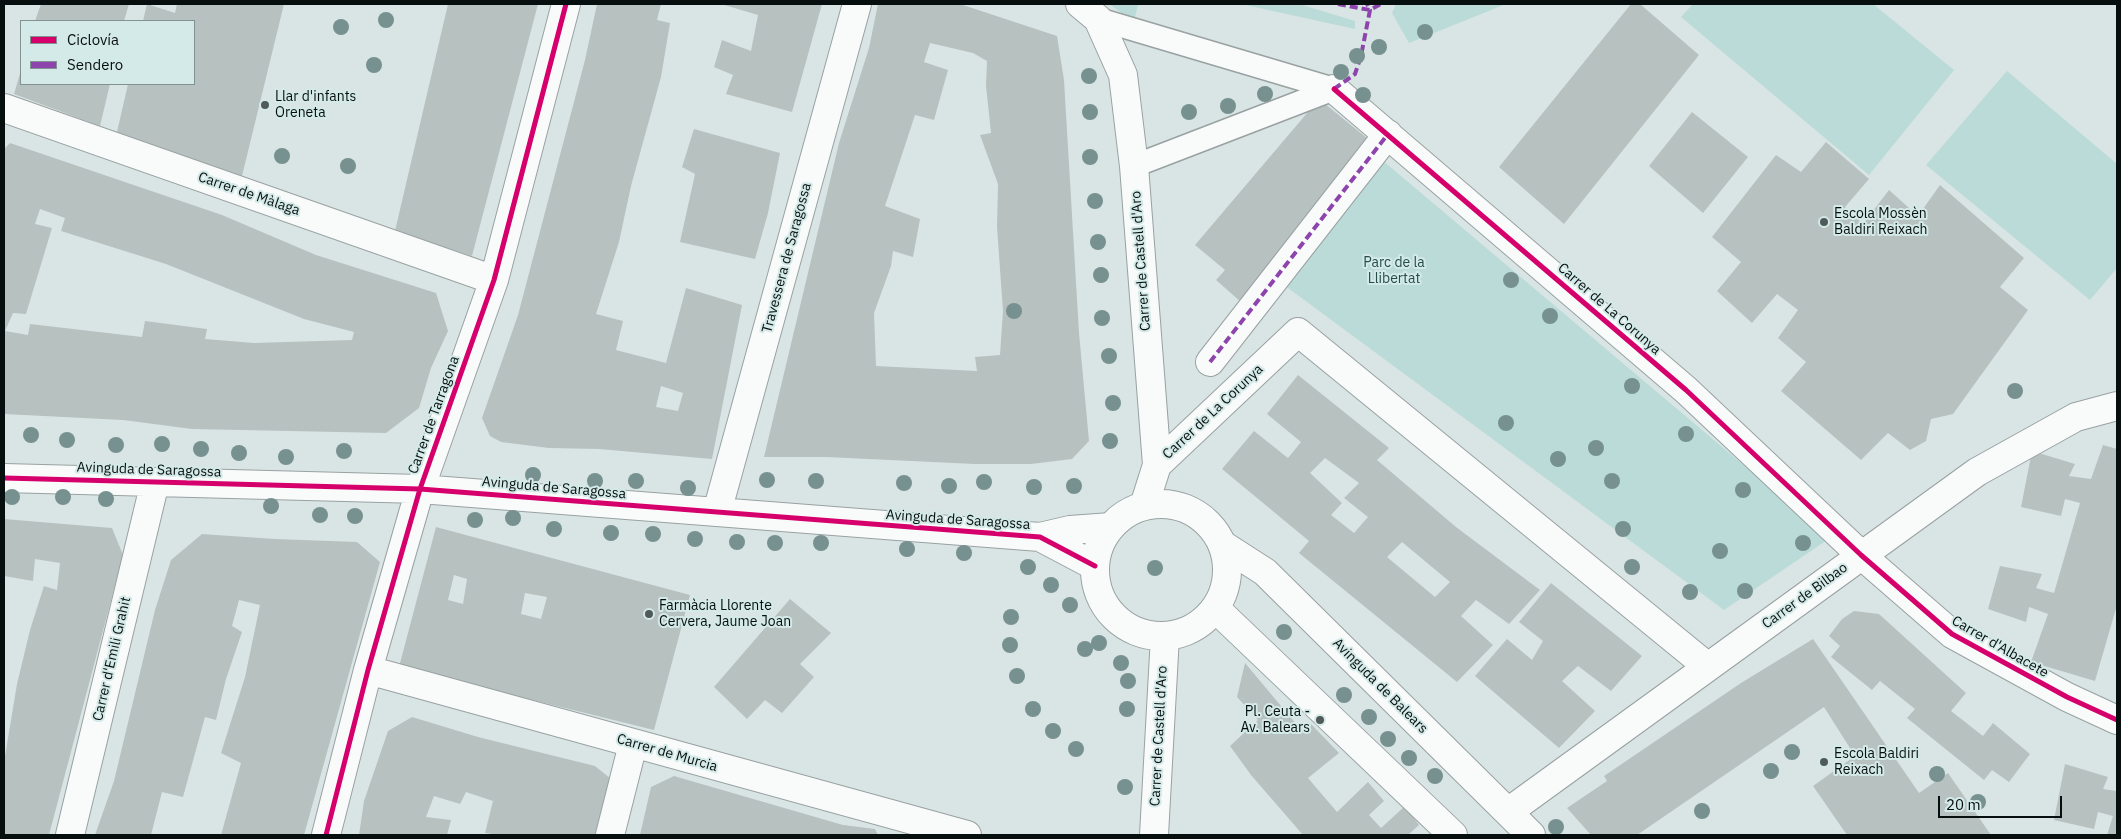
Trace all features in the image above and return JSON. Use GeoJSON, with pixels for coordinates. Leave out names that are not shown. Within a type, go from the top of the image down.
{"type":"FeatureCollection","features":[{"type":"Feature","properties":{"kind":"street","name":"Carrer de Tarragona"},"geometry":{"type":"LineString","coordinates":[[326,835],[368,670],[420,489],[494,280],[566,4]]}},
{"type":"Feature","properties":{"kind":"street","name":"Travessera de Saragossa"},"geometry":{"type":"LineString","coordinates":[[717,512],[857,4]]}},
{"type":"Feature","properties":{"kind":"street","name":"Carrer de Castell d'Aro"},"geometry":{"type":"LineString","coordinates":[[1089,12],[1123,76],[1134,166],[1157,465],[1144,506]]}},
{"type":"Feature","properties":{"kind":"street","name":"Carrer de La Corunya"},"geometry":{"type":"LineString","coordinates":[[1334,89],[1686,390],[1861,555]]}},
{"type":"Feature","properties":{"kind":"street","name":"Carrer de Màlaga"},"geometry":{"type":"LineString","coordinates":[[4,108],[494,280]]}},
{"type":"Feature","properties":{"kind":"street"},"geometry":{"type":"LineString","coordinates":[[1210,362],[1388,134]]}},
{"type":"Feature","properties":{"kind":"street","name":"Carrer de La Corunya"},"geometry":{"type":"LineString","coordinates":[[1157,465],[1298,332],[1708,667]]}},
{"type":"Feature","properties":{"kind":"street","name":"Carrer de Bilbao"},"geometry":{"type":"LineString","coordinates":[[1508,812],[1977,472],[2076,417],[2117,406]]}},
{"type":"Feature","properties":{"kind":"street","name":"Avinguda de Saragossa"},"geometry":{"type":"LineString","coordinates":[[4,478],[420,489],[1040,538],[1070,530],[1111,527]]}},
{"type":"Feature","properties":{"kind":"street","name":"Carrer d'Emili Grahit"},"geometry":{"type":"LineString","coordinates":[[70,835],[155,482]]}},
{"type":"Feature","properties":{"kind":"street"},"geometry":{"type":"LineString","coordinates":[[1173,505],[1191,511],[1214,528],[1223,545],[1228,567],[1221,599],[1216,608],[1194,628],[1165,636],[1154,636],[1132,630],[1114,617],[1101,598],[1095,577],[1095,566],[1100,545],[1111,527],[1120,518],[1144,506],[1173,505]]}},
{"type":"Feature","properties":{"kind":"street","name":"Avinguda de Saragossa"},"geometry":{"type":"LineString","coordinates":[[1040,538],[1095,566]]}},
{"type":"Feature","properties":{"kind":"street","name":"Avinguda de Balears"},"geometry":{"type":"LineString","coordinates":[[1223,545],[1265,572],[1531,835]]}},
{"type":"Feature","properties":{"kind":"street","name":"Carrer d'Albacete"},"geometry":{"type":"LineString","coordinates":[[1861,555],[1952,634],[2067,697],[2117,720]]}},
{"type":"Feature","properties":{"kind":"street"},"geometry":{"type":"LineString","coordinates":[[1216,608],[1452,835]]}},
{"type":"Feature","properties":{"kind":"street","name":"Carrer de Castell d'Aro"},"geometry":{"type":"LineString","coordinates":[[1154,835],[1165,636]]}},
{"type":"Feature","properties":{"kind":"street","name":"Carrer de Murcia"},"geometry":{"type":"LineString","coordinates":[[368,670],[633,744],[915,829],[967,835]]}},
{"type":"Feature","properties":{"kind":"street"},"geometry":{"type":"LineString","coordinates":[[610,835],[633,744]]}},
{"type":"Feature","properties":{"kind":"lane","name":"Carrer de La Corunya"},"geometry":{"type":"LineString","coordinates":[[1089,12],[1334,89]]}},
{"type":"Feature","properties":{"kind":"lane"},"geometry":{"type":"LineString","coordinates":[[1134,166],[1334,89]]}},
{"type":"Feature","properties":{"kind":"green space"},"geometry":{"type":"Polygon","coordinates":[[[1109,4],[1138,4],[1134,22],[1109,4]]]}},
{"type":"Feature","properties":{"kind":"green space"},"geometry":{"type":"Polygon","coordinates":[[[1241,4],[1299,4],[1355,21],[1355,29],[1241,4]]]}},
{"type":"Feature","properties":{"kind":"green space"},"geometry":{"type":"Polygon","coordinates":[[[1396,4],[1506,4],[1409,43],[1392,13],[1396,4]]]}},
{"type":"Feature","properties":{"kind":"green space"},"geometry":{"type":"Polygon","coordinates":[[[1693,4],[1873,4],[1954,70],[1869,175],[1681,17],[1693,4]]]}},
{"type":"Feature","properties":{"kind":"green space"},"geometry":{"type":"Polygon","coordinates":[[[2007,71],[2117,164],[2117,268],[2090,300],[1926,165],[2007,71]]]}},
{"type":"Feature","properties":{"kind":"green space","name":"Parc de la Llibertat"},"geometry":{"type":"Polygon","coordinates":[[[1382,160],[1830,538],[1724,610],[1284,285],[1382,160]]]}},
{"type":"Feature","properties":{"kind":"building"},"geometry":{"type":"Polygon","coordinates":[[[41,4],[129,4],[124,20],[35,20],[41,4]]]}},
{"type":"Feature","properties":{"kind":"building"},"geometry":{"type":"Polygon","coordinates":[[[147,4],[175,13],[177,4],[284,4],[242,176],[117,132],[128,85],[195,85],[195,20],[143,20],[147,4]]]}},
{"type":"Feature","properties":{"kind":"building"},"geometry":{"type":"Polygon","coordinates":[[[448,4],[538,4],[472,256],[395,231],[448,4]]]}},
{"type":"Feature","properties":{"kind":"building"},"geometry":{"type":"Polygon","coordinates":[[[597,4],[661,4],[657,20],[670,23],[661,77],[631,186],[619,242],[596,314],[623,321],[616,350],[666,363],[686,288],[742,305],[712,459],[599,449],[549,448],[501,442],[490,436],[482,418],[518,315],[585,60],[597,4]],[[661,386],[656,407],[678,411],[683,393],[661,386]]]}},
{"type":"Feature","properties":{"kind":"building"},"geometry":{"type":"Polygon","coordinates":[[[721,4],[822,4],[792,112],[726,94],[733,75],[714,67],[722,40],[751,51],[758,15],[721,4]]]}},
{"type":"Feature","properties":{"kind":"building"},"geometry":{"type":"Polygon","coordinates":[[[878,4],[960,4],[1057,36],[1064,80],[1079,333],[1089,441],[1072,459],[1031,464],[975,464],[826,457],[764,457],[839,143],[869,48],[878,4]],[[930,43],[924,62],[948,70],[934,120],[915,115],[885,206],[920,219],[913,257],[893,251],[891,266],[874,313],[876,366],[977,371],[975,357],[1000,355],[1003,311],[997,227],[998,184],[980,135],[991,133],[986,86],[987,61],[973,53],[930,43]]]}},
{"type":"Feature","properties":{"kind":"building"},"geometry":{"type":"Polygon","coordinates":[[[1631,4],[1640,4],[1699,55],[1564,224],[1499,167],[1631,4]]]}},
{"type":"Feature","properties":{"kind":"building"},"geometry":{"type":"Polygon","coordinates":[[[20,73],[20,85],[110,85],[100,126],[14,94],[20,73]]]}},
{"type":"Feature","properties":{"kind":"building"},"geometry":{"type":"Polygon","coordinates":[[[1319,99],[1373,143],[1241,302],[1216,280],[1225,270],[1195,245],[1319,99]]]}},
{"type":"Feature","properties":{"kind":"building"},"geometry":{"type":"Polygon","coordinates":[[[1692,112],[1748,157],[1703,213],[1649,166],[1692,112]]]}},
{"type":"Feature","properties":{"kind":"building"},"geometry":{"type":"Polygon","coordinates":[[[694,129],[780,153],[768,213],[755,259],[680,242],[695,174],[682,167],[694,129]]]}},
{"type":"Feature","properties":{"kind":"building"},"geometry":{"type":"Polygon","coordinates":[[[1826,142],[1869,179],[1845,207],[1863,224],[1889,190],[1918,216],[1940,185],[2024,258],[2000,287],[2028,310],[1953,414],[1931,419],[1926,441],[1910,450],[1888,433],[1861,460],[1781,391],[1806,362],[1778,338],[1798,310],[1777,294],[1752,323],[1717,291],[1741,262],[1712,237],[1776,155],[1801,172],[1826,142]]]}},
{"type":"Feature","properties":{"kind":"building"},"geometry":{"type":"Polygon","coordinates":[[[10,143],[222,215],[316,255],[436,293],[448,331],[431,368],[419,408],[386,433],[192,429],[123,420],[4,414],[4,149],[10,143]],[[40,209],[35,224],[52,228],[26,314],[13,313],[5,331],[28,335],[30,324],[142,337],[145,321],[207,329],[205,339],[254,343],[352,340],[354,332],[304,319],[166,264],[61,231],[65,218],[40,209]]]}},
{"type":"Feature","properties":{"kind":"building"},"geometry":{"type":"Polygon","coordinates":[[[1298,375],[1389,448],[1377,460],[1456,527],[1540,590],[1509,624],[1476,600],[1461,616],[1493,645],[1457,682],[1299,553],[1309,541],[1222,469],[1254,431],[1288,458],[1301,442],[1267,414],[1298,375]],[[1325,458],[1310,473],[1342,503],[1331,515],[1354,533],[1368,517],[1344,498],[1359,483],[1325,458]],[[1402,542],[1387,557],[1435,597],[1450,582],[1402,542]]]}},
{"type":"Feature","properties":{"kind":"building"},"geometry":{"type":"Polygon","coordinates":[[[2103,445],[2117,449],[2117,605],[2095,681],[2031,662],[2048,614],[2029,607],[2026,622],[1988,609],[2000,566],[2042,574],[2036,588],[2054,593],[2080,503],[2065,499],[2061,516],[2021,507],[2032,451],[2075,464],[2069,476],[2091,479],[2103,445]]]}},
{"type":"Feature","properties":{"kind":"building"},"geometry":{"type":"Polygon","coordinates":[[[4,519],[112,528],[123,555],[49,835],[4,835],[4,762],[17,684],[30,630],[44,586],[57,590],[60,563],[35,559],[33,581],[4,576],[4,519]]]}},
{"type":"Feature","properties":{"kind":"building"},"geometry":{"type":"Polygon","coordinates":[[[436,527],[690,595],[654,730],[399,667],[436,527]],[[454,575],[448,600],[463,604],[467,579],[454,575]],[[525,593],[521,614],[541,619],[547,597],[525,593]]]}},
{"type":"Feature","properties":{"kind":"building"},"geometry":{"type":"Polygon","coordinates":[[[202,534],[357,542],[380,562],[304,835],[221,835],[241,763],[221,753],[245,677],[260,605],[239,600],[232,626],[242,632],[226,679],[216,720],[205,717],[183,797],[162,792],[151,835],[95,835],[114,781],[155,610],[171,560],[202,534]]]}},
{"type":"Feature","properties":{"kind":"building"},"geometry":{"type":"Polygon","coordinates":[[[1551,583],[1642,656],[1611,691],[1578,666],[1562,681],[1595,711],[1559,748],[1475,676],[1507,639],[1532,660],[1543,641],[1519,622],[1551,583]]]}},
{"type":"Feature","properties":{"kind":"building"},"geometry":{"type":"Polygon","coordinates":[[[790,599],[831,633],[800,664],[814,677],[782,713],[765,700],[747,719],[714,687],[790,599]]]}},
{"type":"Feature","properties":{"kind":"building"},"geometry":{"type":"Polygon","coordinates":[[[1854,611],[1879,614],[1966,693],[1951,711],[1983,736],[1993,723],[2030,754],[2009,782],[1992,770],[1984,780],[1907,718],[1915,709],[1880,681],[1872,690],[1831,657],[1840,646],[1829,636],[1842,619],[1854,611]]]}},
{"type":"Feature","properties":{"kind":"building"},"geometry":{"type":"Polygon","coordinates":[[[1813,639],[1919,793],[1948,773],[1991,835],[1847,835],[1813,786],[1855,756],[1824,707],[1637,835],[1591,835],[1567,808],[1607,781],[1604,776],[1741,683],[1813,639]]]}},
{"type":"Feature","properties":{"kind":"building"},"geometry":{"type":"Polygon","coordinates":[[[1245,663],[1302,731],[1311,724],[1339,753],[1308,778],[1337,812],[1368,782],[1384,801],[1369,815],[1381,828],[1405,806],[1419,825],[1408,835],[1303,835],[1251,775],[1230,746],[1258,720],[1237,697],[1245,663]]]}},
{"type":"Feature","properties":{"kind":"building"},"geometry":{"type":"Polygon","coordinates":[[[412,717],[478,737],[595,766],[610,778],[595,835],[500,835],[485,833],[493,801],[466,792],[460,804],[434,796],[426,817],[451,820],[447,835],[359,835],[364,801],[388,731],[412,717]]]}},
{"type":"Feature","properties":{"kind":"building"},"geometry":{"type":"Polygon","coordinates":[[[2065,764],[2108,777],[2103,789],[2117,791],[2117,835],[2107,835],[2113,816],[2098,812],[2094,829],[2054,820],[2065,764]]]}},
{"type":"Feature","properties":{"kind":"building"},"geometry":{"type":"Polygon","coordinates":[[[674,776],[843,825],[875,829],[878,835],[640,835],[651,787],[674,776]]]}},
{"type":"Feature","properties":{"kind":"marked path"},"geometry":{"type":"LineString","coordinates":[[1338,4],[1370,10],[1381,4]]}},
{"type":"Feature","properties":{"kind":"marked path"},"geometry":{"type":"LineString","coordinates":[[1334,89],[1355,74],[1361,56],[1370,10],[1367,4]]}},
{"type":"Feature","properties":{"kind":"marked path"},"geometry":{"type":"LineString","coordinates":[[1210,362],[1388,134]]}},
{"type":"Feature","properties":{"kind":"cycle path"},"geometry":{"type":"LineString","coordinates":[[326,835],[368,670],[420,489],[494,280],[566,4]]}},
{"type":"Feature","properties":{"kind":"cycle path"},"geometry":{"type":"LineString","coordinates":[[1334,89],[1686,390],[1861,555],[1952,634],[2067,697],[2117,720]]}},
{"type":"Feature","properties":{"kind":"cycle path"},"geometry":{"type":"LineString","coordinates":[[4,478],[420,489],[1040,537],[1095,566]]}},
{"type":"Feature","properties":{"kind":"place","name":"Llar d'infants Oreneta"},"geometry":{"type":"Point","coordinates":[265,105]}},
{"type":"Feature","properties":{"kind":"place","name":"Escola Mossèn Baldiri Reixach"},"geometry":{"type":"Point","coordinates":[1824,222]}},
{"type":"Feature","properties":{"kind":"place","name":"Farmàcia Llorente Cervera, Jaume Joan"},"geometry":{"type":"Point","coordinates":[649,614]}},
{"type":"Feature","properties":{"kind":"place","name":"Pl. Ceuta - Av. Balears"},"geometry":{"type":"Point","coordinates":[1320,720]}},
{"type":"Feature","properties":{"kind":"place","name":"Escola Baldiri Reixach"},"geometry":{"type":"Point","coordinates":[1824,762]}}]}
